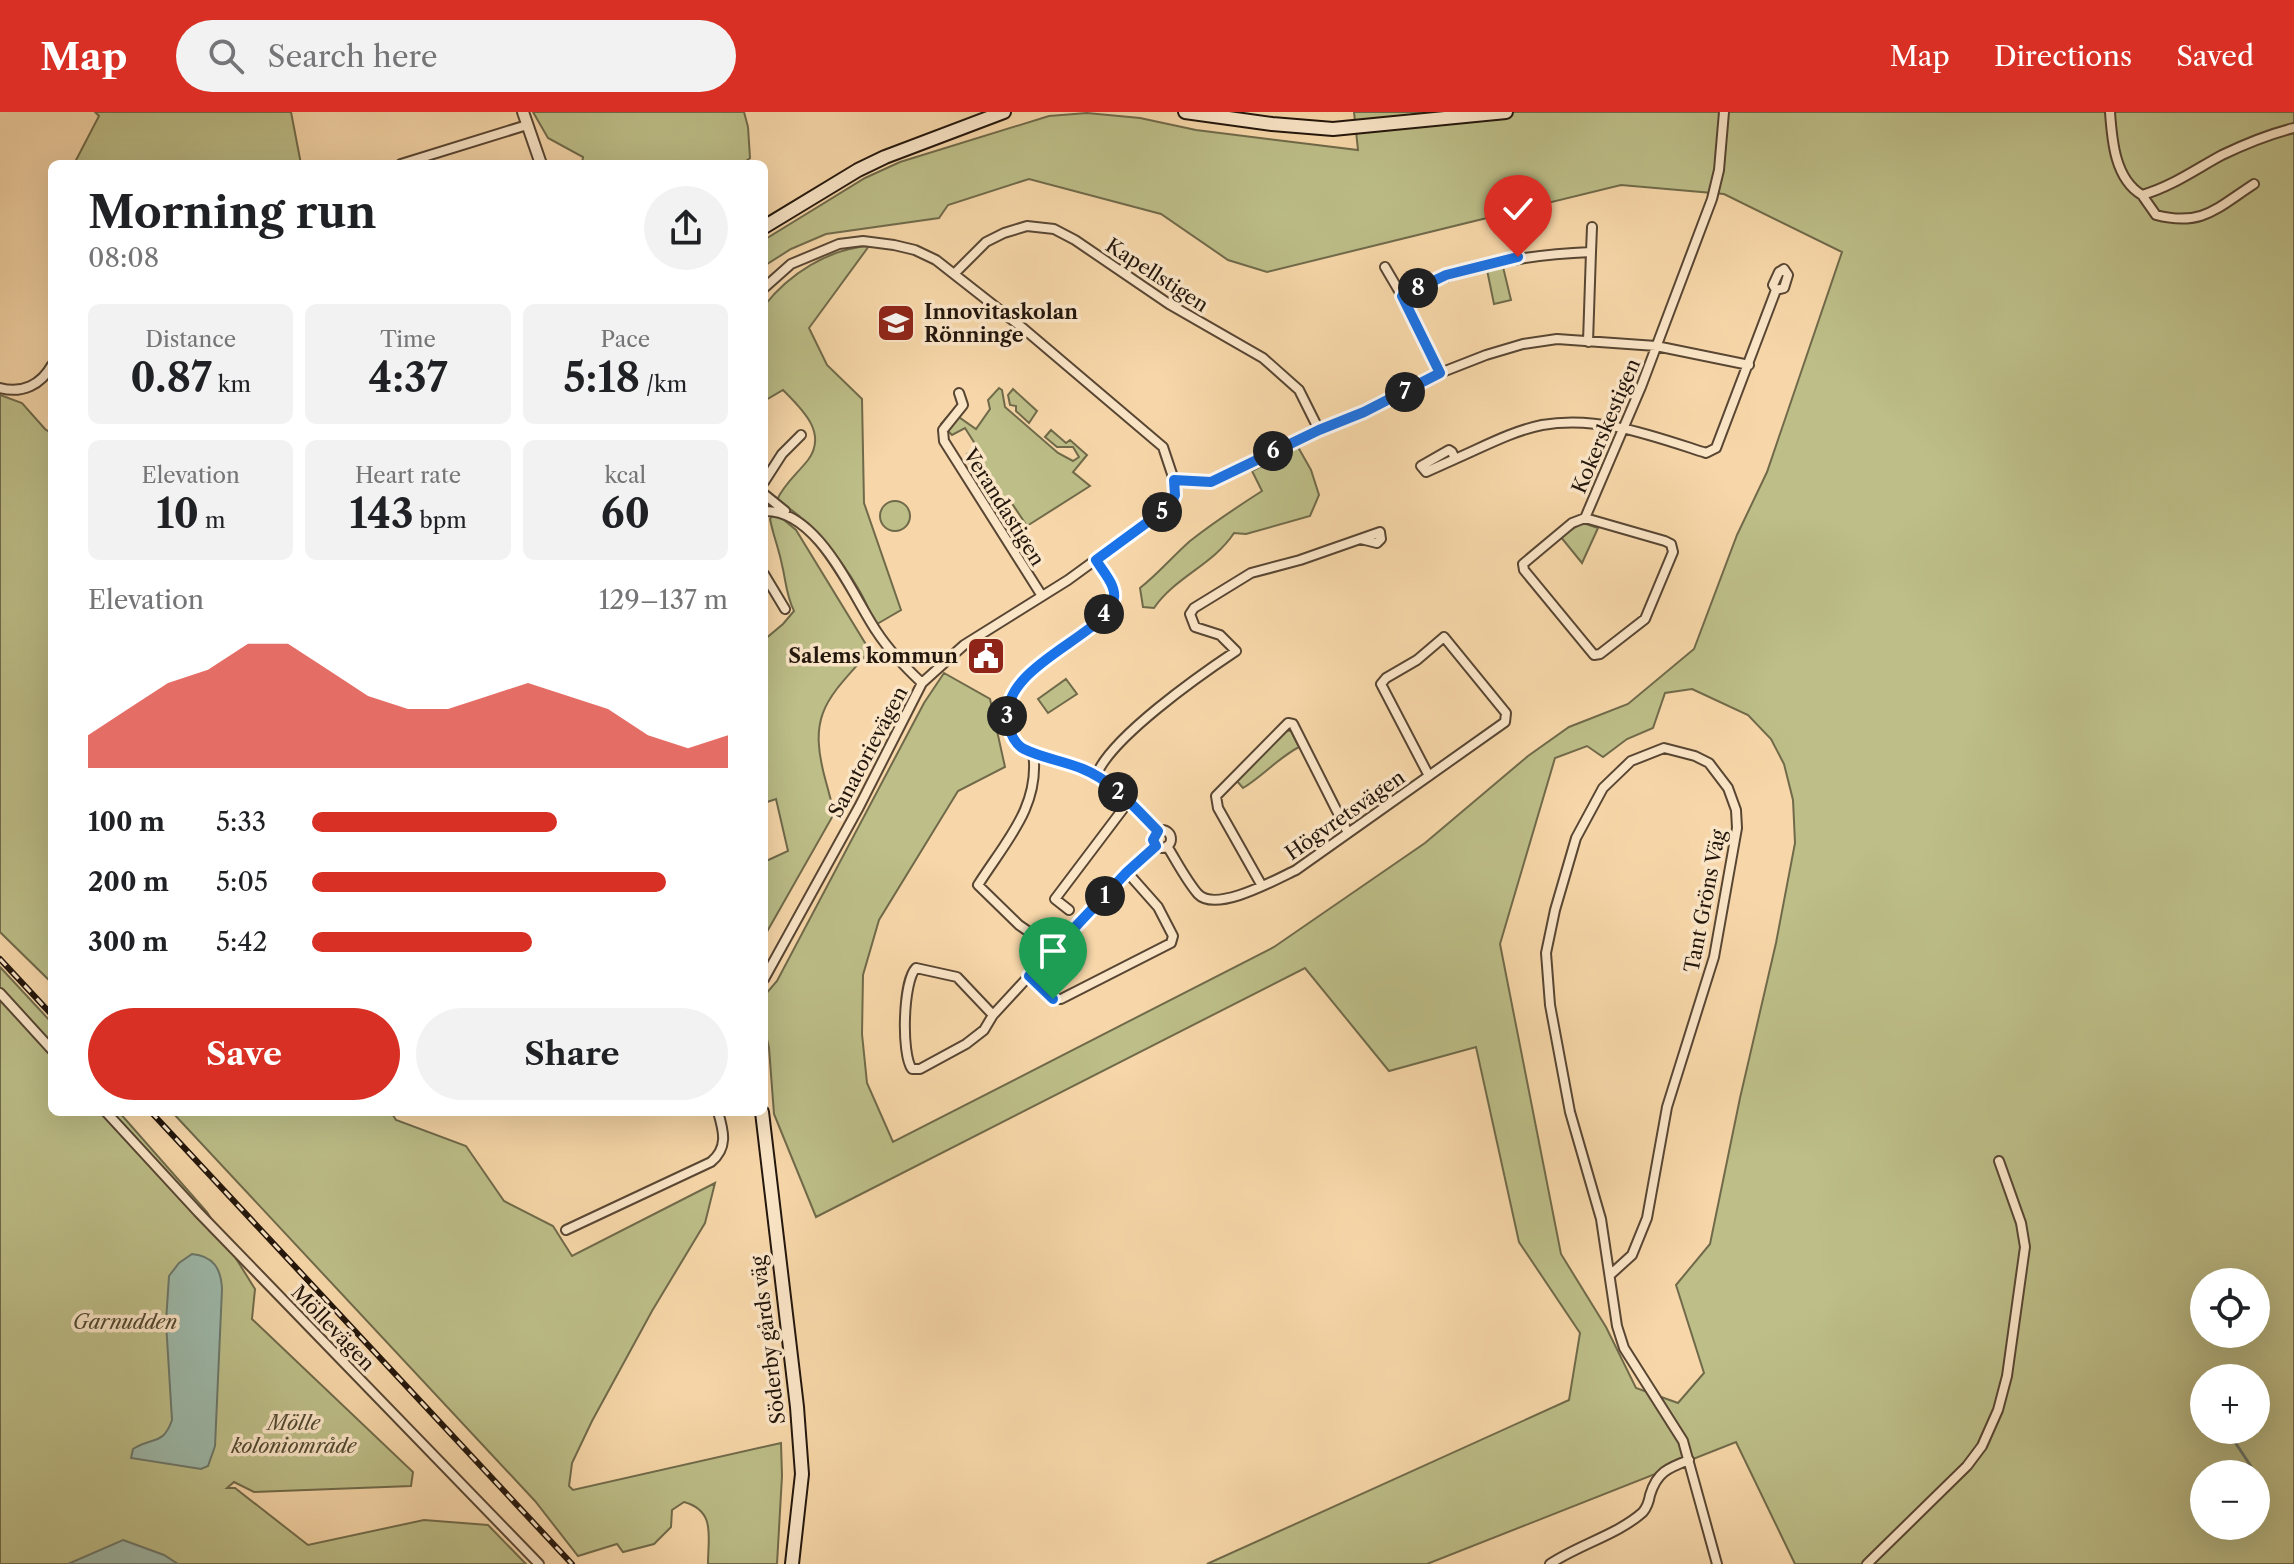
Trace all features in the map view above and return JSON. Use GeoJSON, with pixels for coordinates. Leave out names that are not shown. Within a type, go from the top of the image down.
{"type":"FeatureCollection","features":[{"type":"Feature","properties":{"kind":"main road"},"geometry":{"type":"LineString","coordinates":[[768,225],[885,157],[1004,112]]}},
{"type":"Feature","properties":{"kind":"main road"},"geometry":{"type":"LineString","coordinates":[[1185,112],[1333,129],[1506,112]]}},
{"type":"Feature","properties":{"kind":"main road","name":"Söderby gårds väg"},"geometry":{"type":"LineString","coordinates":[[762,1116],[800,1449],[801,1489],[792,1564]]}},
{"type":"Feature","properties":{"kind":"street"},"geometry":{"type":"LineString","coordinates":[[523,112],[540,160]]}},
{"type":"Feature","properties":{"kind":"street","name":"Kokerskestigen"},"geometry":{"type":"LineString","coordinates":[[1585,518],[1665,541],[1671,544],[1673,552],[1645,619],[1600,654],[1594,655],[1524,570],[1523,564],[1572,523],[1585,518],[1712,199],[1719,170],[1724,112]]}},
{"type":"Feature","properties":{"kind":"street"},"geometry":{"type":"LineString","coordinates":[[2110,112],[2112,146],[2130,188],[2142,195],[2156,215],[2188,220],[2207,213],[2254,184]]}},
{"type":"Feature","properties":{"kind":"street"},"geometry":{"type":"LineString","coordinates":[[414,160],[527,125]]}},
{"type":"Feature","properties":{"kind":"street"},"geometry":{"type":"LineString","coordinates":[[2142,195],[2158,190],[2224,154],[2294,128]]}},
{"type":"Feature","properties":{"kind":"street","name":"Kapellstigen"},"geometry":{"type":"LineString","coordinates":[[955,273],[986,242],[1004,233],[1027,226],[1054,229],[1181,311],[1263,358],[1299,390],[1319,430]]}},
{"type":"Feature","properties":{"kind":"street"},"geometry":{"type":"LineString","coordinates":[[1588,342],[1592,227]]}},
{"type":"Feature","properties":{"kind":"street"},"geometry":{"type":"LineString","coordinates":[[768,284],[791,264],[839,244],[863,241],[915,250],[936,260],[1163,447],[1174,480],[1211,482],[1364,412],[1440,373],[1523,344],[1557,339],[1656,346],[1749,365]]}},
{"type":"Feature","properties":{"kind":"street"},"geometry":{"type":"LineString","coordinates":[[1402,296],[1472,267],[1518,257],[1591,252]]}},
{"type":"Feature","properties":{"kind":"street"},"geometry":{"type":"LineString","coordinates":[[1385,267],[1440,373]]}},
{"type":"Feature","properties":{"kind":"street"},"geometry":{"type":"LineString","coordinates":[[1455,459],[1509,436],[1545,425],[1623,427],[1706,453],[1712,452],[1749,365],[1776,290]]}},
{"type":"Feature","properties":{"kind":"street"},"geometry":{"type":"LineString","coordinates":[[0,388],[21,391],[44,377],[48,371]]}},
{"type":"Feature","properties":{"kind":"street","name":"Verandastigen"},"geometry":{"type":"LineString","coordinates":[[959,393],[963,405],[943,430],[944,441],[1042,596]]}},
{"type":"Feature","properties":{"kind":"street"},"geometry":{"type":"LineString","coordinates":[[768,476],[782,454],[801,435]]}},
{"type":"Feature","properties":{"kind":"street","name":"Sanatorievägen"},"geometry":{"type":"LineString","coordinates":[[768,972],[859,807],[922,683],[964,645],[1096,560],[1171,505],[1175,495],[1174,480]]}},
{"type":"Feature","properties":{"kind":"street"},"geometry":{"type":"LineString","coordinates":[[768,497],[820,544],[850,585],[876,631],[900,662],[922,683]]}},
{"type":"Feature","properties":{"kind":"street"},"geometry":{"type":"LineString","coordinates":[[768,512],[788,514]]}},
{"type":"Feature","properties":{"kind":"street"},"geometry":{"type":"LineString","coordinates":[[1096,776],[1102,761],[1122,741],[1188,685],[1236,651],[1220,635],[1195,627],[1190,614],[1194,608],[1251,573],[1361,539]]}},
{"type":"Feature","properties":{"kind":"street"},"geometry":{"type":"LineString","coordinates":[[993,1015],[957,977],[916,968],[912,973],[906,1003],[909,1065],[912,1069],[920,1069],[966,1044],[984,1030],[993,1015],[1127,872],[1156,846],[1167,846],[1170,835],[1158,831],[1129,801],[1096,776],[1020,746],[1009,729],[1009,703],[1025,678],[1112,604],[1112,586],[1096,560]]}},
{"type":"Feature","properties":{"kind":"street"},"geometry":{"type":"LineString","coordinates":[[768,581],[785,609]]}},
{"type":"Feature","properties":{"kind":"street","name":"Högvretsvägen"},"geometry":{"type":"LineString","coordinates":[[1167,846],[1206,900],[1222,900],[1262,886],[1296,870],[1429,776],[1507,718],[1444,637],[1381,684],[1429,776]]}},
{"type":"Feature","properties":{"kind":"street"},"geometry":{"type":"LineString","coordinates":[[1262,886],[1218,808],[1216,796],[1288,723],[1293,724],[1348,833]]}},
{"type":"Feature","properties":{"kind":"street","name":"Tant Gröns Väg"},"geometry":{"type":"LineString","coordinates":[[1610,1275],[1632,1255],[1647,1218],[1667,1107],[1714,957],[1737,828],[1736,810],[1728,788],[1709,763],[1664,748],[1631,761],[1603,788],[1576,838],[1546,953],[1550,1005],[1570,1112],[1601,1219],[1617,1326],[1624,1348],[1683,1441],[1717,1564]]}},
{"type":"Feature","properties":{"kind":"street"},"geometry":{"type":"LineString","coordinates":[[1033,752],[1034,788],[1028,806],[978,885],[1019,925],[1048,945]]}},
{"type":"Feature","properties":{"kind":"street"},"geometry":{"type":"LineString","coordinates":[[1069,910],[1055,899],[1129,801]]}},
{"type":"Feature","properties":{"kind":"street"},"geometry":{"type":"LineString","coordinates":[[1156,846],[1153,840],[1158,831]]}},
{"type":"Feature","properties":{"kind":"street"},"geometry":{"type":"LineString","coordinates":[[1029,976],[1053,999],[1061,999],[1171,943],[1173,936],[1158,907],[1127,872]]}},
{"type":"Feature","properties":{"kind":"street"},"geometry":{"type":"LineString","coordinates":[[0,993],[48,1046]]}},
{"type":"Feature","properties":{"kind":"street","name":"Möllevägen"},"geometry":{"type":"LineString","coordinates":[[110,1116],[198,1212],[539,1564]]}},
{"type":"Feature","properties":{"kind":"street"},"geometry":{"type":"LineString","coordinates":[[566,1230],[711,1162],[719,1156],[724,1145],[719,1116]]}},
{"type":"Feature","properties":{"kind":"street"},"geometry":{"type":"LineString","coordinates":[[1867,1564],[1967,1466],[1982,1446],[1998,1410],[2007,1376],[2025,1247],[2021,1223],[1999,1161]]}},
{"type":"Feature","properties":{"kind":"street"},"geometry":{"type":"LineString","coordinates":[[1550,1564],[1645,1510],[1658,1476],[1669,1467],[1689,1460]]}},
{"type":"Feature","properties":{"kind":"green space"},"geometry":{"type":"Polygon","coordinates":[[[95,112],[291,112],[300,160],[76,160],[99,116],[95,112]]]}},
{"type":"Feature","properties":{"kind":"green space"},"geometry":{"type":"Polygon","coordinates":[[[533,112],[744,112],[750,158],[583,160],[583,157],[548,138],[533,112]]]}},
{"type":"Feature","properties":{"kind":"green space"},"geometry":{"type":"Polygon","coordinates":[[[1354,112],[2294,112],[2294,1564],[1795,1564],[1736,1442],[1427,1564],[1207,1564],[1569,1400],[1580,1333],[1519,1242],[1476,1047],[1389,1071],[1305,968],[816,1217],[774,1114],[768,1044],[768,991],[777,981],[924,703],[944,673],[990,699],[1005,767],[958,791],[879,920],[863,975],[862,1034],[867,1083],[893,1142],[1274,947],[1425,843],[1528,756],[1569,727],[1628,704],[1694,649],[1737,535],[1767,472],[1842,252],[1724,194],[1621,185],[1267,272],[1228,260],[1161,214],[1029,179],[948,205],[939,218],[826,234],[791,249],[768,263],[768,238],[865,178],[900,162],[1049,116],[1087,113],[1140,118],[1196,130],[1358,150],[1354,112]],[[1692,689],[1665,693],[1653,728],[1627,739],[1603,757],[1587,746],[1555,758],[1500,944],[1561,1254],[1606,1327],[1636,1388],[1678,1403],[1704,1373],[1676,1285],[1710,1244],[1795,843],[1793,800],[1784,764],[1771,739],[1748,715],[1692,689]]]}},
{"type":"Feature","properties":{"kind":"green space"},"geometry":{"type":"Polygon","coordinates":[[[869,246],[809,328],[827,365],[862,399],[864,503],[901,610],[877,624],[833,552],[802,518],[777,500],[808,460],[815,440],[805,413],[783,390],[768,399],[768,301],[810,265],[854,248],[869,246]]]}},
{"type":"Feature","properties":{"kind":"green space"},"geometry":{"type":"Polygon","coordinates":[[[1503,267],[1511,300],[1494,304],[1487,270],[1503,267]]]}},
{"type":"Feature","properties":{"kind":"green space"},"geometry":{"type":"Polygon","coordinates":[[[999,388],[1005,407],[1058,453],[1073,461],[1079,457],[1073,447],[1057,447],[1045,437],[1051,430],[1066,443],[1070,440],[1087,455],[1073,472],[1090,486],[1027,526],[1011,502],[991,514],[964,474],[971,470],[967,454],[977,447],[965,428],[952,435],[941,424],[954,409],[956,415],[976,429],[990,409],[988,400],[999,388]]]}},
{"type":"Feature","properties":{"kind":"green space"},"geometry":{"type":"Polygon","coordinates":[[[1013,389],[1037,411],[1029,423],[1016,411],[1016,406],[1010,405],[1008,395],[1013,389]]]}},
{"type":"Feature","properties":{"kind":"green space"},"geometry":{"type":"Polygon","coordinates":[[[0,395],[22,403],[48,431],[48,979],[0,932],[0,395]]]}},
{"type":"Feature","properties":{"kind":"green space"},"geometry":{"type":"Polygon","coordinates":[[[1298,447],[1311,470],[1319,495],[1310,516],[1246,534],[1234,533],[1216,554],[1172,588],[1154,608],[1143,607],[1140,588],[1190,541],[1262,491],[1252,471],[1298,447]]]}},
{"type":"Feature","properties":{"kind":"green space"},"geometry":{"type":"Polygon","coordinates":[[[895,501],[905,506],[910,516],[905,526],[895,531],[885,526],[880,516],[885,506],[895,501]]]}},
{"type":"Feature","properties":{"kind":"green space"},"geometry":{"type":"Polygon","coordinates":[[[778,515],[796,530],[870,651],[824,709],[819,740],[821,759],[835,812],[768,930],[768,860],[788,851],[776,799],[768,802],[768,637],[794,611],[770,519],[778,515]]]}},
{"type":"Feature","properties":{"kind":"green space"},"geometry":{"type":"Polygon","coordinates":[[[1583,523],[1598,528],[1582,563],[1560,536],[1583,523]]]}},
{"type":"Feature","properties":{"kind":"green space"},"geometry":{"type":"Polygon","coordinates":[[[1066,679],[1077,694],[1048,713],[1038,699],[1066,679]]]}},
{"type":"Feature","properties":{"kind":"green space"},"geometry":{"type":"Polygon","coordinates":[[[1284,730],[1291,731],[1299,747],[1243,788],[1236,780],[1284,730]]]}},
{"type":"Feature","properties":{"kind":"green space","name":"Garnudden"},"geometry":{"type":"Polygon","coordinates":[[[0,967],[48,1019],[48,1116],[123,1116],[207,1212],[255,1289],[252,1319],[413,1472],[411,1486],[254,1492],[234,1482],[227,1488],[235,1488],[308,1545],[424,1520],[488,1525],[526,1564],[0,1564],[0,967]]]}},
{"type":"Feature","properties":{"kind":"green space"},"geometry":{"type":"Polygon","coordinates":[[[176,1116],[394,1116],[396,1120],[466,1146],[504,1201],[553,1226],[572,1256],[715,1183],[705,1223],[652,1311],[592,1421],[572,1463],[569,1486],[573,1490],[781,1443],[777,1564],[708,1564],[706,1518],[694,1506],[684,1502],[672,1510],[671,1527],[654,1544],[623,1552],[617,1544],[578,1556],[535,1501],[176,1116]]]}},
{"type":"Feature","properties":{"kind":"shaded area"},"geometry":{"type":"Polygon","coordinates":[[[192,1254],[205,1257],[214,1264],[222,1289],[215,1446],[208,1466],[201,1469],[131,1458],[133,1449],[165,1434],[172,1420],[166,1322],[169,1276],[179,1263],[192,1254]]]}},
{"type":"Feature","properties":{"kind":"shaded area"},"geometry":{"type":"Polygon","coordinates":[[[123,1540],[164,1555],[178,1564],[68,1564],[123,1540]]]}},
{"type":"Feature","properties":{"kind":"waterway"},"geometry":{"type":"LineString","coordinates":[[2236,1444],[2247,1460]]}},
{"type":"Feature","properties":{"kind":"railway"},"geometry":{"type":"LineString","coordinates":[[0,959],[48,1011]]}},
{"type":"Feature","properties":{"kind":"railway"},"geometry":{"type":"LineString","coordinates":[[155,1116],[572,1564]]}},
{"type":"Feature","properties":{"kind":"place","name":"Innovitaskolan Rönninge"},"geometry":{"type":"Point","coordinates":[896,323]}},
{"type":"Feature","properties":{"kind":"place","name":"Salems kommun"},"geometry":{"type":"Point","coordinates":[986,656]}},
{"type":"Feature","properties":{"kind":"route"},"geometry":{"type":"LineString","coordinates":[[1053,999],[1029,976],[1127,872],[1156,846],[1153,836],[1158,831],[1104,781],[1083,769],[1024,749],[1009,729],[1009,703],[1025,678],[1112,604],[1112,586],[1096,560],[1171,505],[1175,495],[1174,480],[1211,482],[1364,412],[1440,373],[1402,296],[1446,275],[1518,257]]}},
{"type":"Feature","properties":{"kind":"park label","name":"Mölle koloniområde"},"geometry":{"type":"Point","coordinates":[294,1434]}}]}
